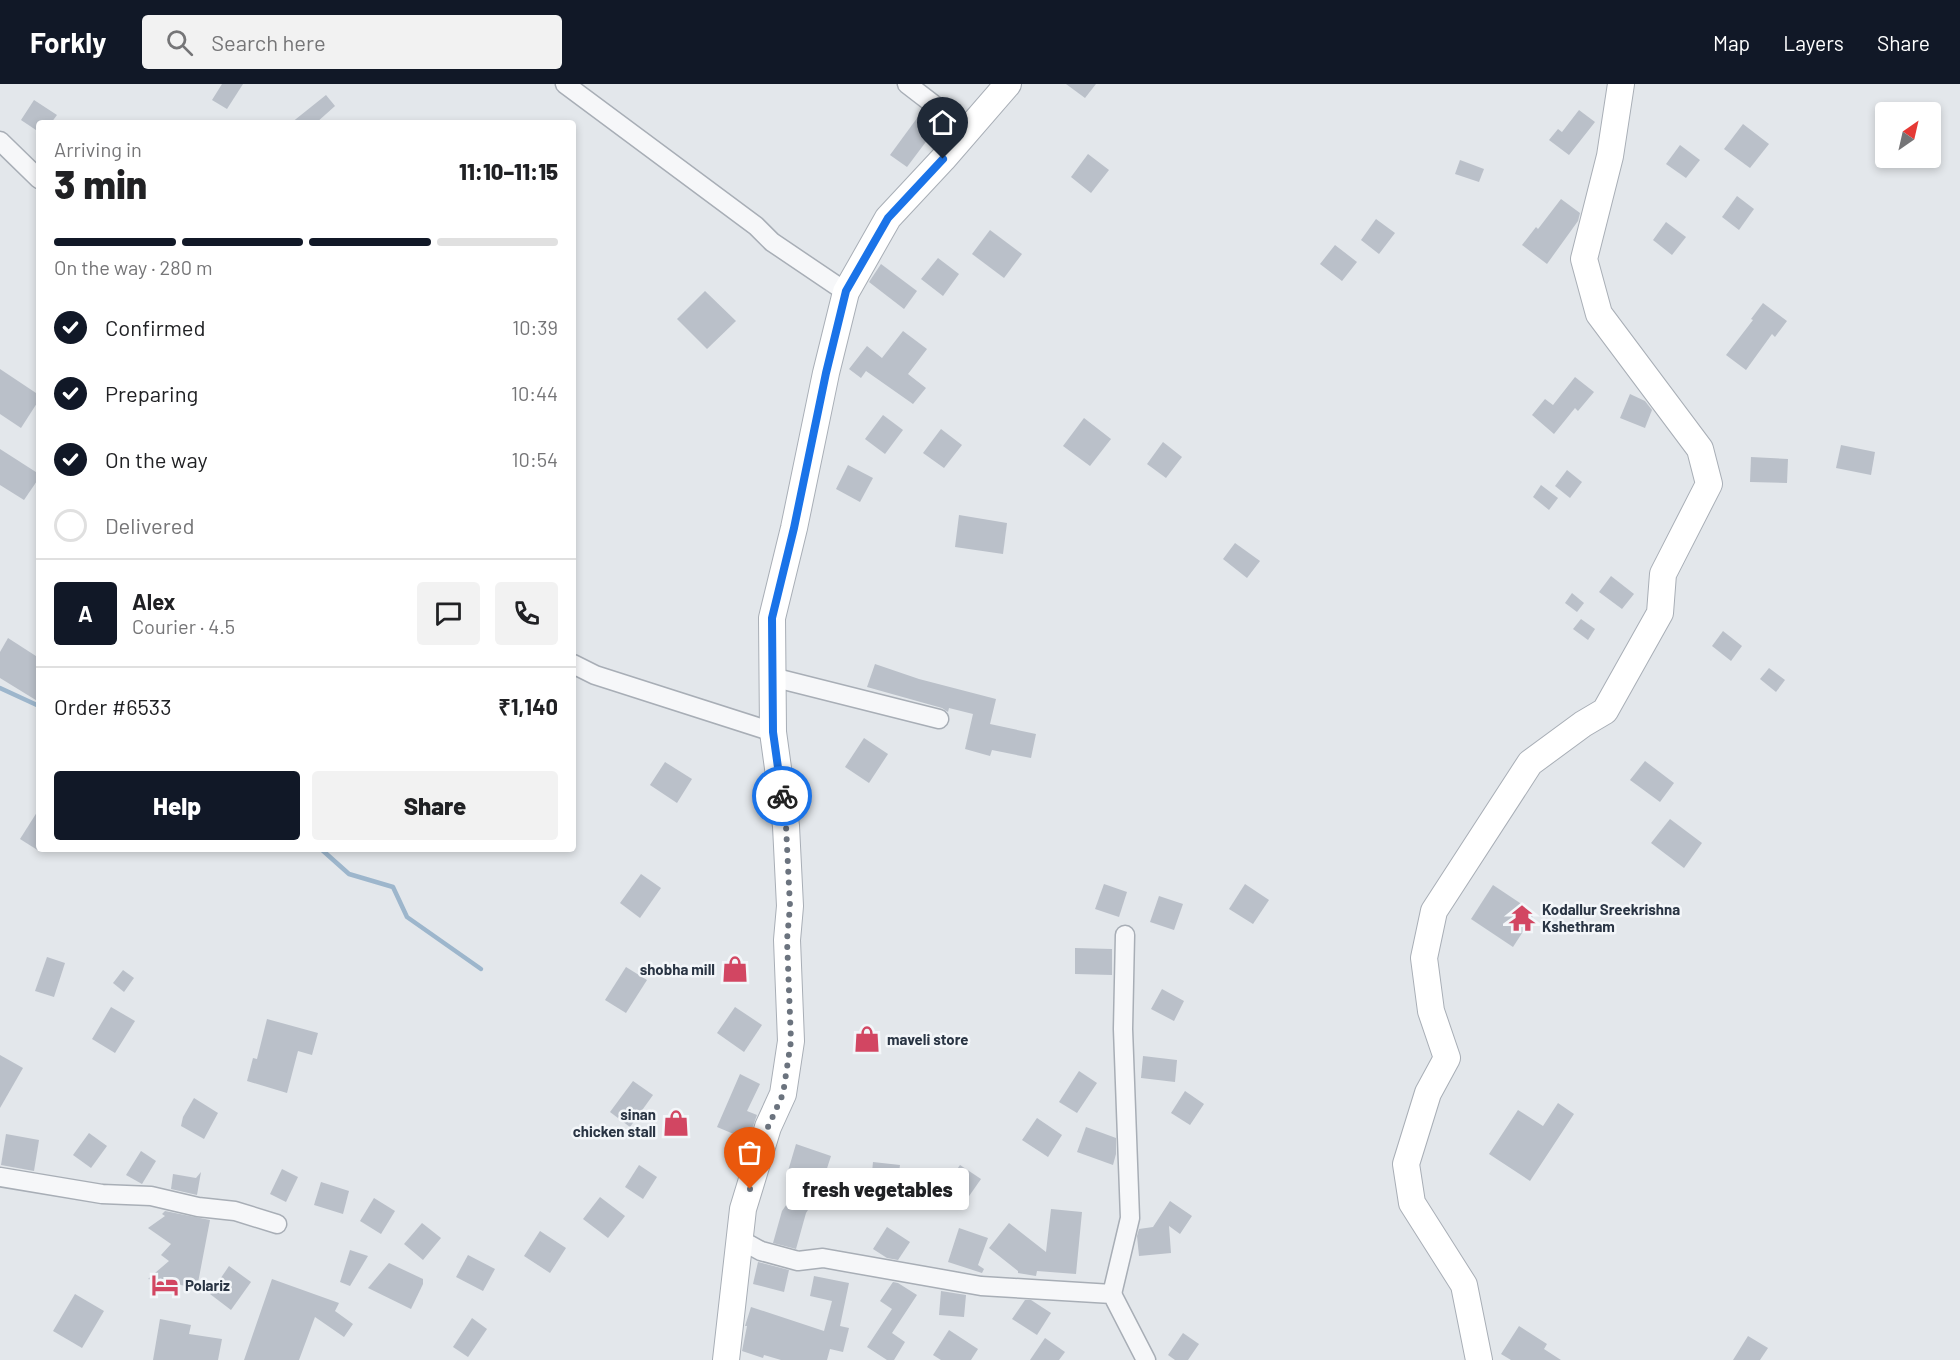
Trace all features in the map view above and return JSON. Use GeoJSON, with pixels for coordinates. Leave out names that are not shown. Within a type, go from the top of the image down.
{"type":"FeatureCollection","features":[{"type":"Feature","properties":{"kind":"street"},"geometry":{"type":"LineString","coordinates":[[565,84],[756,226],[772,242],[846,291]]}},
{"type":"Feature","properties":{"kind":"street"},"geometry":{"type":"LineString","coordinates":[[907,84],[968,131]]}},
{"type":"Feature","properties":{"kind":"street"},"geometry":{"type":"LineString","coordinates":[[726,1360],[743,1209],[768,1127],[783,1094],[791,1041],[787,940],[790,906],[786,826],[773,732],[772,618],[794,528],[826,373],[846,291],[888,218],[1008,84]]}},
{"type":"Feature","properties":{"kind":"street"},"geometry":{"type":"LineString","coordinates":[[1479,1360],[1464,1285],[1412,1203],[1406,1164],[1428,1093],[1448,1058],[1431,1011],[1424,958],[1434,911],[1530,763],[1583,724],[1605,711],[1660,613],[1663,574],[1709,484],[1700,449],[1599,314],[1584,259],[1610,156],[1621,84]]}},
{"type":"Feature","properties":{"kind":"street"},"geometry":{"type":"LineString","coordinates":[[0,141],[36,176]]}},
{"type":"Feature","properties":{"kind":"street"},"geometry":{"type":"LineString","coordinates":[[576,666],[595,675],[773,732]]}},
{"type":"Feature","properties":{"kind":"street"},"geometry":{"type":"LineString","coordinates":[[772,677],[939,719]]}},
{"type":"Feature","properties":{"kind":"street"},"geometry":{"type":"LineString","coordinates":[[1125,935],[1123,1029],[1130,1218],[1112,1294],[1146,1360]]}},
{"type":"Feature","properties":{"kind":"street"},"geometry":{"type":"LineString","coordinates":[[0,1177],[102,1194],[151,1196],[198,1207],[235,1210],[277,1224]]}},
{"type":"Feature","properties":{"kind":"street"},"geometry":{"type":"LineString","coordinates":[[739,1239],[761,1251],[798,1261],[823,1257],[981,1286],[1112,1294]]}},
{"type":"Feature","properties":{"kind":"building"},"geometry":{"type":"Polygon","coordinates":[[[222,84],[243,84],[227,109],[212,100],[222,84]]]}},
{"type":"Feature","properties":{"kind":"building"},"geometry":{"type":"Polygon","coordinates":[[[1066,84],[1096,84],[1085,98],[1066,84]]]}},
{"type":"Feature","properties":{"kind":"building"},"geometry":{"type":"Polygon","coordinates":[[[326,95],[335,106],[319,120],[295,120],[326,95]]]}},
{"type":"Feature","properties":{"kind":"building"},"geometry":{"type":"Polygon","coordinates":[[[34,100],[57,115],[53,120],[36,120],[36,130],[21,120],[34,100]]]}},
{"type":"Feature","properties":{"kind":"building"},"geometry":{"type":"Polygon","coordinates":[[[923,110],[940,123],[907,167],[890,155],[923,110]]]}},
{"type":"Feature","properties":{"kind":"building"},"geometry":{"type":"Polygon","coordinates":[[[1579,110],[1595,122],[1569,155],[1549,140],[1558,129],[1562,132],[1579,110]]]}},
{"type":"Feature","properties":{"kind":"building"},"geometry":{"type":"Polygon","coordinates":[[[1743,124],[1769,144],[1750,168],[1724,149],[1743,124]]]}},
{"type":"Feature","properties":{"kind":"building"},"geometry":{"type":"Polygon","coordinates":[[[1680,145],[1700,160],[1686,178],[1666,164],[1680,145]]]}},
{"type":"Feature","properties":{"kind":"building"},"geometry":{"type":"Polygon","coordinates":[[[1088,154],[1109,170],[1091,193],[1071,177],[1088,154]]]}},
{"type":"Feature","properties":{"kind":"building"},"geometry":{"type":"Polygon","coordinates":[[[1460,160],[1484,169],[1479,182],[1455,174],[1460,160]]]}},
{"type":"Feature","properties":{"kind":"building"},"geometry":{"type":"Polygon","coordinates":[[[1737,196],[1754,209],[1739,230],[1722,217],[1737,196]]]}},
{"type":"Feature","properties":{"kind":"building"},"geometry":{"type":"Polygon","coordinates":[[[1561,199],[1580,213],[1578,221],[1547,264],[1522,245],[1536,227],[1538,229],[1561,199]]]}},
{"type":"Feature","properties":{"kind":"building"},"geometry":{"type":"Polygon","coordinates":[[[1376,219],[1395,233],[1379,254],[1361,240],[1376,219]]]}},
{"type":"Feature","properties":{"kind":"building"},"geometry":{"type":"Polygon","coordinates":[[[1666,222],[1686,237],[1672,255],[1653,240],[1666,222]]]}},
{"type":"Feature","properties":{"kind":"building"},"geometry":{"type":"Polygon","coordinates":[[[990,230],[1022,254],[1004,278],[972,254],[990,230]]]}},
{"type":"Feature","properties":{"kind":"building"},"geometry":{"type":"Polygon","coordinates":[[[1335,245],[1357,262],[1342,281],[1320,264],[1335,245]]]}},
{"type":"Feature","properties":{"kind":"building"},"geometry":{"type":"Polygon","coordinates":[[[938,258],[959,274],[943,296],[921,279],[938,258]]]}},
{"type":"Feature","properties":{"kind":"building"},"geometry":{"type":"Polygon","coordinates":[[[881,264],[917,291],[904,309],[869,282],[881,264]]]}},
{"type":"Feature","properties":{"kind":"building"},"geometry":{"type":"Polygon","coordinates":[[[705,291],[736,321],[707,349],[677,319],[705,291]]]}},
{"type":"Feature","properties":{"kind":"building"},"geometry":{"type":"Polygon","coordinates":[[[1763,303],[1787,321],[1775,337],[1772,334],[1746,370],[1726,355],[1763,303]]]}},
{"type":"Feature","properties":{"kind":"building"},"geometry":{"type":"Polygon","coordinates":[[[903,331],[927,349],[908,374],[926,388],[913,404],[866,371],[861,378],[849,369],[867,346],[882,358],[903,331]]]}},
{"type":"Feature","properties":{"kind":"building"},"geometry":{"type":"Polygon","coordinates":[[[0,369],[36,393],[36,405],[21,428],[0,414],[0,369]]]}},
{"type":"Feature","properties":{"kind":"building"},"geometry":{"type":"Polygon","coordinates":[[[1575,377],[1594,392],[1578,411],[1575,408],[1554,434],[1532,415],[1545,399],[1553,405],[1575,377]]]}},
{"type":"Feature","properties":{"kind":"building"},"geometry":{"type":"Polygon","coordinates":[[[1630,394],[1645,401],[1652,410],[1645,428],[1620,418],[1630,394]]]}},
{"type":"Feature","properties":{"kind":"building"},"geometry":{"type":"Polygon","coordinates":[[[883,415],[903,430],[885,454],[865,439],[883,415]]]}},
{"type":"Feature","properties":{"kind":"building"},"geometry":{"type":"Polygon","coordinates":[[[1084,418],[1111,439],[1090,466],[1063,446],[1084,418]]]}},
{"type":"Feature","properties":{"kind":"building"},"geometry":{"type":"Polygon","coordinates":[[[941,429],[962,445],[944,468],[923,453],[941,429]]]}},
{"type":"Feature","properties":{"kind":"building"},"geometry":{"type":"Polygon","coordinates":[[[1163,442],[1182,457],[1166,478],[1147,464],[1163,442]]]}},
{"type":"Feature","properties":{"kind":"building"},"geometry":{"type":"Polygon","coordinates":[[[1841,445],[1875,452],[1871,475],[1836,468],[1841,445]]]}},
{"type":"Feature","properties":{"kind":"building"},"geometry":{"type":"Polygon","coordinates":[[[0,449],[36,472],[36,482],[24,500],[0,485],[0,449]]]}},
{"type":"Feature","properties":{"kind":"building"},"geometry":{"type":"Polygon","coordinates":[[[1751,457],[1788,459],[1787,483],[1750,482],[1751,457]]]}},
{"type":"Feature","properties":{"kind":"building"},"geometry":{"type":"Polygon","coordinates":[[[848,465],[873,478],[860,502],[836,489],[848,465]]]}},
{"type":"Feature","properties":{"kind":"building"},"geometry":{"type":"Polygon","coordinates":[[[1567,470],[1582,482],[1570,498],[1555,486],[1567,470]]]}},
{"type":"Feature","properties":{"kind":"building"},"geometry":{"type":"Polygon","coordinates":[[[1541,485],[1558,498],[1549,510],[1533,497],[1541,485]]]}},
{"type":"Feature","properties":{"kind":"building"},"geometry":{"type":"Polygon","coordinates":[[[959,515],[1007,523],[1003,554],[955,547],[959,515]]]}},
{"type":"Feature","properties":{"kind":"building"},"geometry":{"type":"Polygon","coordinates":[[[1235,543],[1260,561],[1247,578],[1223,559],[1235,543]]]}},
{"type":"Feature","properties":{"kind":"building"},"geometry":{"type":"Polygon","coordinates":[[[1611,576],[1634,594],[1622,609],[1599,592],[1611,576]]]}},
{"type":"Feature","properties":{"kind":"building"},"geometry":{"type":"Polygon","coordinates":[[[1572,593],[1584,603],[1577,612],[1565,603],[1572,593]]]}},
{"type":"Feature","properties":{"kind":"building"},"geometry":{"type":"Polygon","coordinates":[[[1581,619],[1595,629],[1588,640],[1573,629],[1581,619]]]}},
{"type":"Feature","properties":{"kind":"building"},"geometry":{"type":"Polygon","coordinates":[[[1723,631],[1742,646],[1731,661],[1712,646],[1723,631]]]}},
{"type":"Feature","properties":{"kind":"building"},"geometry":{"type":"Polygon","coordinates":[[[8,638],[36,656],[36,700],[0,678],[0,652],[8,638]]]}},
{"type":"Feature","properties":{"kind":"building"},"geometry":{"type":"Polygon","coordinates":[[[875,664],[919,679],[996,699],[990,724],[1036,734],[1031,758],[992,750],[990,756],[965,749],[973,714],[949,708],[948,712],[942,708],[867,687],[875,664]]]}},
{"type":"Feature","properties":{"kind":"building"},"geometry":{"type":"Polygon","coordinates":[[[1769,668],[1785,680],[1776,692],[1760,679],[1769,668]]]}},
{"type":"Feature","properties":{"kind":"building"},"geometry":{"type":"Polygon","coordinates":[[[864,738],[888,754],[869,783],[845,767],[864,738]]]}},
{"type":"Feature","properties":{"kind":"building"},"geometry":{"type":"Polygon","coordinates":[[[1645,761],[1674,783],[1660,802],[1630,780],[1645,761]]]}},
{"type":"Feature","properties":{"kind":"building"},"geometry":{"type":"Polygon","coordinates":[[[665,762],[692,779],[677,803],[650,785],[665,762]]]}},
{"type":"Feature","properties":{"kind":"building"},"geometry":{"type":"Polygon","coordinates":[[[36,814],[36,849],[20,839],[36,814]]]}},
{"type":"Feature","properties":{"kind":"building"},"geometry":{"type":"Polygon","coordinates":[[[1670,819],[1702,843],[1684,868],[1651,843],[1670,819]]]}},
{"type":"Feature","properties":{"kind":"building"},"geometry":{"type":"Polygon","coordinates":[[[641,874],[661,888],[640,918],[620,903],[641,874]]]}},
{"type":"Feature","properties":{"kind":"building"},"geometry":{"type":"Polygon","coordinates":[[[1104,884],[1127,892],[1119,917],[1095,909],[1104,884]]]}},
{"type":"Feature","properties":{"kind":"building"},"geometry":{"type":"Polygon","coordinates":[[[1245,884],[1269,900],[1253,924],[1229,909],[1245,884]]]}},
{"type":"Feature","properties":{"kind":"building"},"geometry":{"type":"Polygon","coordinates":[[[1493,885],[1535,913],[1513,947],[1471,919],[1493,885]]]}},
{"type":"Feature","properties":{"kind":"building"},"geometry":{"type":"Polygon","coordinates":[[[1159,896],[1183,904],[1174,930],[1150,922],[1159,896]]]}},
{"type":"Feature","properties":{"kind":"building"},"geometry":{"type":"Polygon","coordinates":[[[1075,948],[1112,949],[1112,975],[1075,974],[1075,948]]]}},
{"type":"Feature","properties":{"kind":"building"},"geometry":{"type":"Polygon","coordinates":[[[47,957],[65,963],[54,997],[35,991],[47,957]]]}},
{"type":"Feature","properties":{"kind":"building"},"geometry":{"type":"Polygon","coordinates":[[[626,967],[647,980],[626,1013],[605,1000],[626,967]]]}},
{"type":"Feature","properties":{"kind":"building"},"geometry":{"type":"Polygon","coordinates":[[[123,970],[134,978],[124,992],[113,983],[123,970]]]}},
{"type":"Feature","properties":{"kind":"building"},"geometry":{"type":"Polygon","coordinates":[[[1162,989],[1184,1001],[1174,1021],[1151,1009],[1162,989]]]}},
{"type":"Feature","properties":{"kind":"building"},"geometry":{"type":"Polygon","coordinates":[[[111,1007],[135,1021],[115,1053],[92,1039],[111,1007]]]}},
{"type":"Feature","properties":{"kind":"building"},"geometry":{"type":"Polygon","coordinates":[[[735,1007],[762,1025],[744,1052],[717,1033],[735,1007]]]}},
{"type":"Feature","properties":{"kind":"building"},"geometry":{"type":"Polygon","coordinates":[[[267,1019],[318,1033],[312,1055],[298,1051],[287,1093],[247,1081],[253,1058],[257,1059],[267,1019]]]}},
{"type":"Feature","properties":{"kind":"building"},"geometry":{"type":"Polygon","coordinates":[[[0,1055],[23,1068],[0,1108],[0,1055]]]}},
{"type":"Feature","properties":{"kind":"building"},"geometry":{"type":"Polygon","coordinates":[[[1143,1056],[1177,1060],[1175,1082],[1141,1078],[1143,1056]]]}},
{"type":"Feature","properties":{"kind":"building"},"geometry":{"type":"Polygon","coordinates":[[[1079,1071],[1097,1083],[1077,1113],[1059,1102],[1079,1071]]]}},
{"type":"Feature","properties":{"kind":"building"},"geometry":{"type":"Polygon","coordinates":[[[740,1074],[760,1084],[747,1111],[757,1115],[748,1140],[717,1127],[740,1074]]]}},
{"type":"Feature","properties":{"kind":"building"},"geometry":{"type":"Polygon","coordinates":[[[633,1081],[653,1095],[630,1127],[610,1112],[633,1081]]]}},
{"type":"Feature","properties":{"kind":"building"},"geometry":{"type":"Polygon","coordinates":[[[1185,1091],[1204,1104],[1190,1125],[1171,1113],[1185,1091]]]}},
{"type":"Feature","properties":{"kind":"building"},"geometry":{"type":"Polygon","coordinates":[[[194,1098],[218,1113],[204,1139],[181,1126],[183,1117],[194,1098]]]}},
{"type":"Feature","properties":{"kind":"building"},"geometry":{"type":"Polygon","coordinates":[[[1558,1103],[1574,1114],[1530,1181],[1489,1154],[1518,1110],[1543,1126],[1558,1103]]]}},
{"type":"Feature","properties":{"kind":"building"},"geometry":{"type":"Polygon","coordinates":[[[1037,1118],[1062,1135],[1048,1157],[1022,1140],[1037,1118]]]}},
{"type":"Feature","properties":{"kind":"building"},"geometry":{"type":"Polygon","coordinates":[[[1086,1127],[1116,1138],[1113,1165],[1077,1152],[1086,1127]]]}},
{"type":"Feature","properties":{"kind":"building"},"geometry":{"type":"Polygon","coordinates":[[[89,1133],[107,1146],[91,1168],[73,1155],[89,1133]]]}},
{"type":"Feature","properties":{"kind":"building"},"geometry":{"type":"Polygon","coordinates":[[[6,1134],[39,1140],[34,1171],[1,1165],[6,1134]]]}},
{"type":"Feature","properties":{"kind":"building"},"geometry":{"type":"Polygon","coordinates":[[[796,1144],[831,1156],[819,1193],[806,1213],[796,1249],[773,1243],[782,1211],[806,1177],[788,1171],[796,1144]]]}},
{"type":"Feature","properties":{"kind":"building"},"geometry":{"type":"Polygon","coordinates":[[[141,1151],[156,1161],[142,1184],[126,1175],[141,1151]]]}},
{"type":"Feature","properties":{"kind":"building"},"geometry":{"type":"Polygon","coordinates":[[[873,1162],[900,1165],[897,1186],[871,1183],[873,1162]]]}},
{"type":"Feature","properties":{"kind":"building"},"geometry":{"type":"Polygon","coordinates":[[[639,1165],[657,1177],[643,1199],[625,1187],[639,1165]]]}},
{"type":"Feature","properties":{"kind":"building"},"geometry":{"type":"Polygon","coordinates":[[[960,1165],[981,1179],[967,1199],[946,1185],[960,1165]]]}},
{"type":"Feature","properties":{"kind":"building"},"geometry":{"type":"Polygon","coordinates":[[[282,1169],[298,1177],[286,1202],[270,1194],[282,1169]]]}},
{"type":"Feature","properties":{"kind":"building"},"geometry":{"type":"Polygon","coordinates":[[[201,1172],[197,1195],[171,1189],[173,1174],[196,1178],[201,1172]]]}},
{"type":"Feature","properties":{"kind":"building"},"geometry":{"type":"Polygon","coordinates":[[[321,1182],[349,1191],[343,1214],[314,1205],[321,1182]]]}},
{"type":"Feature","properties":{"kind":"building"},"geometry":{"type":"Polygon","coordinates":[[[600,1197],[625,1216],[608,1238],[583,1219],[600,1197]]]}},
{"type":"Feature","properties":{"kind":"building"},"geometry":{"type":"Polygon","coordinates":[[[374,1198],[395,1211],[381,1234],[360,1221],[374,1198]]]}},
{"type":"Feature","properties":{"kind":"building"},"geometry":{"type":"Polygon","coordinates":[[[1170,1201],[1192,1216],[1180,1234],[1169,1226],[1171,1253],[1139,1256],[1137,1236],[1139,1229],[1153,1227],[1170,1201]]]}},
{"type":"Feature","properties":{"kind":"building"},"geometry":{"type":"Polygon","coordinates":[[[1051,1209],[1082,1212],[1076,1274],[1037,1271],[1036,1276],[1018,1273],[989,1248],[1009,1223],[1046,1252],[1051,1209]]]}},
{"type":"Feature","properties":{"kind":"building"},"geometry":{"type":"Polygon","coordinates":[[[165,1211],[210,1220],[197,1288],[148,1279],[169,1261],[161,1255],[171,1244],[148,1228],[165,1216],[162,1214],[165,1211]]]}},
{"type":"Feature","properties":{"kind":"building"},"geometry":{"type":"Polygon","coordinates":[[[422,1223],[441,1238],[423,1260],[404,1244],[422,1223]]]}},
{"type":"Feature","properties":{"kind":"building"},"geometry":{"type":"Polygon","coordinates":[[[887,1227],[910,1242],[898,1260],[887,1258],[873,1249],[887,1227]]]}},
{"type":"Feature","properties":{"kind":"building"},"geometry":{"type":"Polygon","coordinates":[[[959,1228],[988,1238],[978,1265],[984,1269],[982,1273],[948,1262],[959,1228]]]}},
{"type":"Feature","properties":{"kind":"building"},"geometry":{"type":"Polygon","coordinates":[[[540,1231],[566,1248],[550,1273],[524,1256],[540,1231]]]}},
{"type":"Feature","properties":{"kind":"building"},"geometry":{"type":"Polygon","coordinates":[[[350,1250],[368,1256],[350,1286],[340,1282],[350,1250]]]}},
{"type":"Feature","properties":{"kind":"building"},"geometry":{"type":"Polygon","coordinates":[[[468,1255],[495,1269],[483,1291],[456,1277],[468,1255]]]}},
{"type":"Feature","properties":{"kind":"building"},"geometry":{"type":"Polygon","coordinates":[[[758,1262],[789,1270],[784,1292],[753,1284],[758,1262]]]}},
{"type":"Feature","properties":{"kind":"building"},"geometry":{"type":"Polygon","coordinates":[[[389,1263],[423,1279],[423,1284],[411,1309],[368,1288],[389,1263]]]}},
{"type":"Feature","properties":{"kind":"building"},"geometry":{"type":"Polygon","coordinates":[[[229,1266],[251,1282],[231,1310],[210,1294],[229,1266]]]}},
{"type":"Feature","properties":{"kind":"building"},"geometry":{"type":"Polygon","coordinates":[[[814,1276],[849,1283],[840,1326],[849,1328],[843,1352],[830,1349],[827,1360],[781,1360],[764,1355],[763,1358],[742,1351],[747,1326],[745,1326],[751,1307],[824,1331],[832,1301],[810,1296],[814,1276]]]}},
{"type":"Feature","properties":{"kind":"building"},"geometry":{"type":"Polygon","coordinates":[[[272,1279],[339,1303],[335,1311],[353,1324],[344,1337],[315,1317],[299,1360],[244,1360],[272,1279]]]}},
{"type":"Feature","properties":{"kind":"building"},"geometry":{"type":"Polygon","coordinates":[[[893,1282],[917,1295],[892,1333],[905,1342],[894,1360],[887,1360],[867,1347],[892,1309],[880,1301],[893,1282]]]}},
{"type":"Feature","properties":{"kind":"building"},"geometry":{"type":"Polygon","coordinates":[[[941,1291],[966,1295],[964,1317],[939,1315],[941,1291]]]}},
{"type":"Feature","properties":{"kind":"building"},"geometry":{"type":"Polygon","coordinates":[[[75,1294],[104,1311],[82,1348],[53,1331],[75,1294]]]}},
{"type":"Feature","properties":{"kind":"building"},"geometry":{"type":"Polygon","coordinates":[[[1025,1300],[1031,1300],[1051,1313],[1037,1335],[1012,1319],[1025,1300]]]}},
{"type":"Feature","properties":{"kind":"building"},"geometry":{"type":"Polygon","coordinates":[[[472,1318],[487,1329],[468,1357],[453,1347],[472,1318]]]}},
{"type":"Feature","properties":{"kind":"building"},"geometry":{"type":"Polygon","coordinates":[[[160,1319],[191,1325],[189,1334],[222,1339],[218,1360],[153,1360],[160,1319]]]}},
{"type":"Feature","properties":{"kind":"building"},"geometry":{"type":"Polygon","coordinates":[[[1519,1326],[1547,1344],[1544,1349],[1561,1360],[1511,1360],[1501,1354],[1519,1326]]]}},
{"type":"Feature","properties":{"kind":"building"},"geometry":{"type":"Polygon","coordinates":[[[949,1330],[978,1349],[971,1360],[941,1360],[933,1355],[949,1330]]]}},
{"type":"Feature","properties":{"kind":"building"},"geometry":{"type":"Polygon","coordinates":[[[1183,1333],[1199,1344],[1188,1360],[1175,1360],[1168,1355],[1183,1333]]]}},
{"type":"Feature","properties":{"kind":"building"},"geometry":{"type":"Polygon","coordinates":[[[1748,1336],[1768,1348],[1760,1360],[1733,1360],[1748,1336]]]}},
{"type":"Feature","properties":{"kind":"building"},"geometry":{"type":"Polygon","coordinates":[[[1045,1338],[1065,1352],[1059,1360],[1030,1360],[1045,1338]]]}},
{"type":"Feature","properties":{"kind":"waterway"},"geometry":{"type":"LineString","coordinates":[[0,688],[36,705]]}},
{"type":"Feature","properties":{"kind":"waterway"},"geometry":{"type":"LineString","coordinates":[[324,852],[349,874],[393,887],[407,917],[481,969]]}},
{"type":"Feature","properties":{"kind":"way so far"},"geometry":{"type":"LineString","coordinates":[[750,1189],[768,1127],[783,1094],[791,1041],[787,940],[790,906],[786,826],[782,796]]}},
{"type":"Feature","properties":{"kind":"place","name":"Kodallur Sreekrishna Kshethram"},"geometry":{"type":"Point","coordinates":[1522,918]}},
{"type":"Feature","properties":{"kind":"place","name":"shobha mill"},"geometry":{"type":"Point","coordinates":[735,969]}},
{"type":"Feature","properties":{"kind":"place","name":"maveli store"},"geometry":{"type":"Point","coordinates":[867,1039]}},
{"type":"Feature","properties":{"kind":"place","name":"sinan chicken stall"},"geometry":{"type":"Point","coordinates":[676,1123]}},
{"type":"Feature","properties":{"kind":"place","name":"fresh vegetables"},"geometry":{"type":"Point","coordinates":[750,1189]}},
{"type":"Feature","properties":{"kind":"place","name":"Polariz"},"geometry":{"type":"Point","coordinates":[165,1285]}},
{"type":"Feature","properties":{"kind":"route"},"geometry":{"type":"LineString","coordinates":[[782,796],[773,732],[772,618],[846,291],[888,218],[943,159]]}}]}
